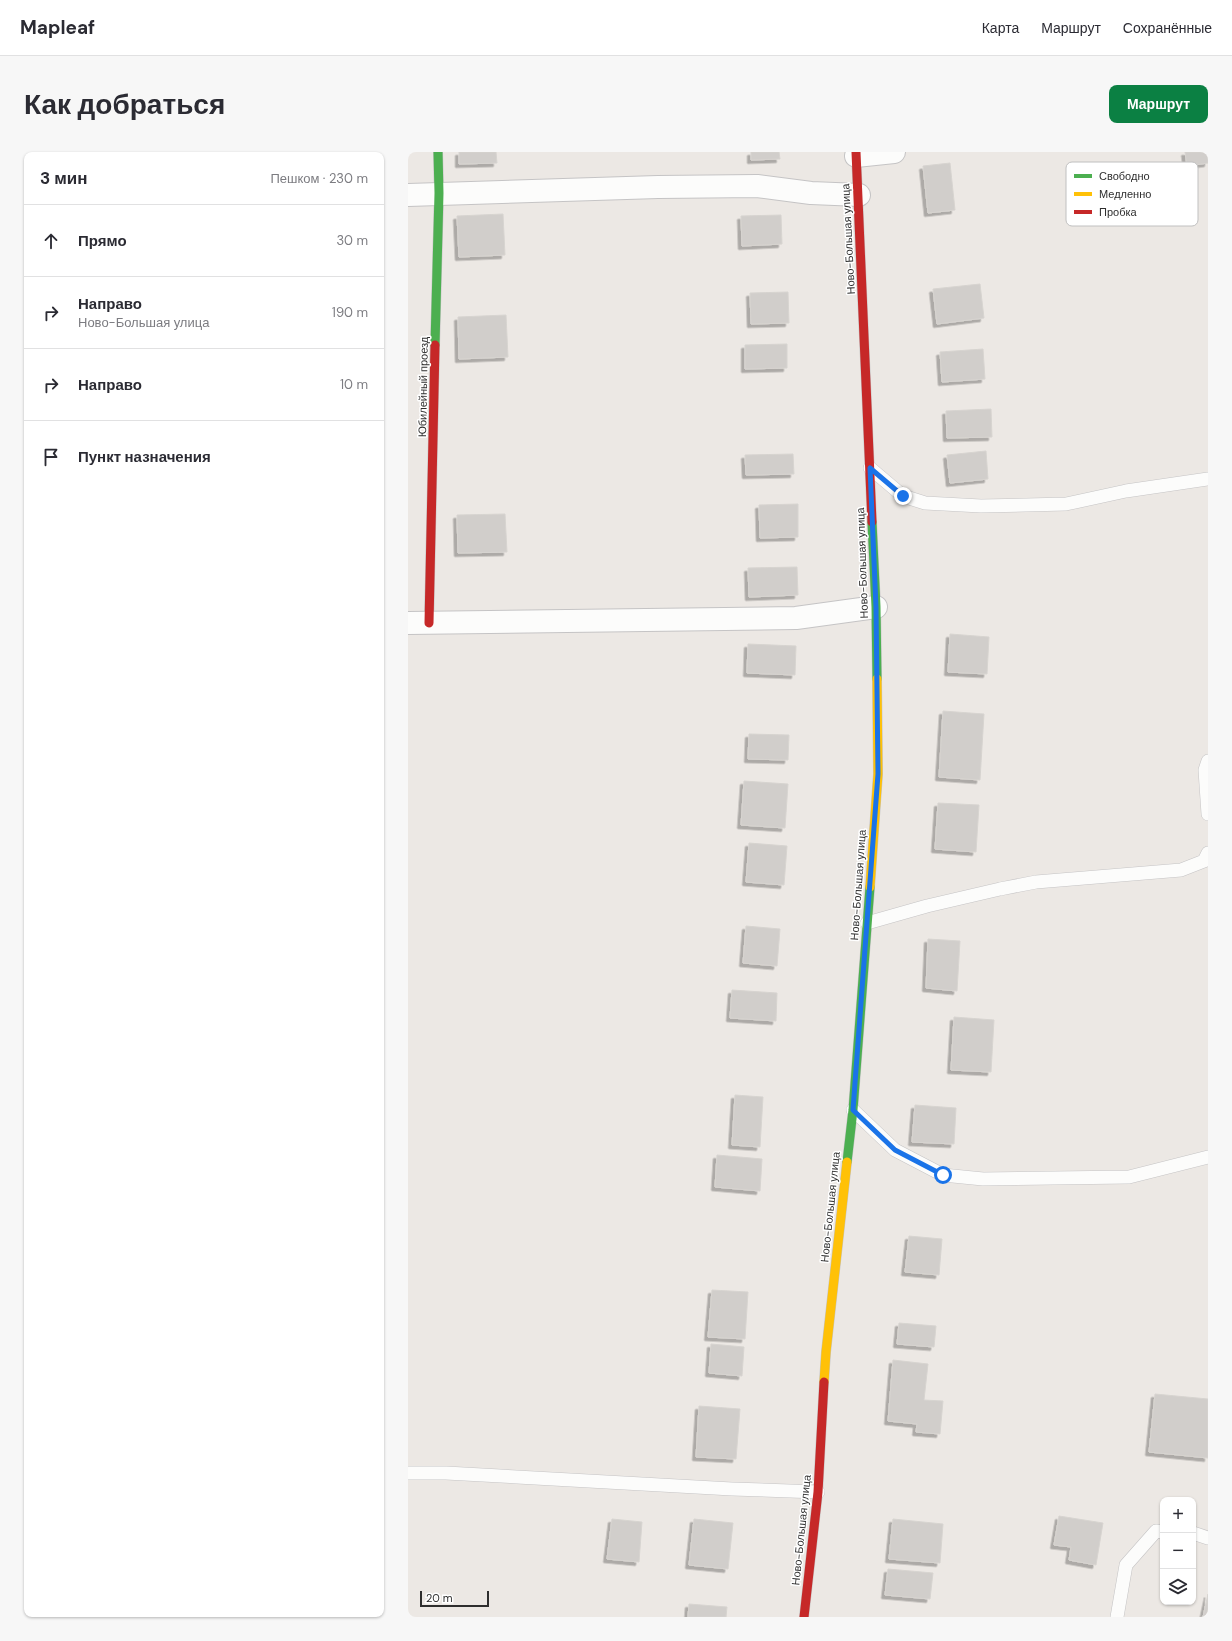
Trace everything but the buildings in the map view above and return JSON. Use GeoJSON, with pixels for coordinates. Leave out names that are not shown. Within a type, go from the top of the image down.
{"type":"FeatureCollection","features":[{"type":"Feature","properties":{"kind":"street","name":"Юбилейный проезд"},"geometry":{"type":"LineString","coordinates":[[418,623],[439,193],[438,152]]}},
{"type":"Feature","properties":{"kind":"street"},"geometry":{"type":"LineString","coordinates":[[856,154],[894,152]]}},
{"type":"Feature","properties":{"kind":"street","name":"Ново-Большая улица"},"geometry":{"type":"LineString","coordinates":[[804,1617],[818,1492],[826,1352],[853,1110],[878,774],[876,607],[856,154]]}},
{"type":"Feature","properties":{"kind":"street"},"geometry":{"type":"LineString","coordinates":[[408,195],[658,187],[757,186],[811,193],[859,195]]}},
{"type":"Feature","properties":{"kind":"street"},"geometry":{"type":"LineString","coordinates":[[418,623],[796,618],[876,607]]}},
{"type":"Feature","properties":{"kind":"lane"},"geometry":{"type":"LineString","coordinates":[[870,468],[903,496],[925,503],[981,506],[1066,504],[1126,491],[1208,479]]}},
{"type":"Feature","properties":{"kind":"lane"},"geometry":{"type":"LineString","coordinates":[[1208,761],[1205,770],[1208,814]]}},
{"type":"Feature","properties":{"kind":"lane"},"geometry":{"type":"LineString","coordinates":[[867,923],[1000,889],[1029,884],[1181,870],[1204,861],[1208,853]]}},
{"type":"Feature","properties":{"kind":"lane"},"geometry":{"type":"LineString","coordinates":[[853,1110],[895,1150],[943,1175],[984,1179],[1129,1177],[1208,1157]]}},
{"type":"Feature","properties":{"kind":"lane"},"geometry":{"type":"LineString","coordinates":[[408,1473],[818,1492]]}},
{"type":"Feature","properties":{"kind":"lane"},"geometry":{"type":"LineString","coordinates":[[1117,1617],[1126,1565],[1156,1531],[1160,1532]]}},
{"type":"Feature","properties":{"kind":"lane"},"geometry":{"type":"LineString","coordinates":[[1196,1534],[1208,1538]]}},
{"type":"Feature","properties":{"kind":"traffic: fast"},"geometry":{"type":"LineString","coordinates":[[435,345],[439,193],[438,152]]}},
{"type":"Feature","properties":{"kind":"traffic: fast"},"geometry":{"type":"LineString","coordinates":[[872,522],[876,607],[877,679]]}},
{"type":"Feature","properties":{"kind":"traffic: fast"},"geometry":{"type":"LineString","coordinates":[[847,1162],[853,1110],[870,887]]}},
{"type":"Feature","properties":{"kind":"traffic: slow"},"geometry":{"type":"LineString","coordinates":[[870,887],[878,774],[877,679]]}},
{"type":"Feature","properties":{"kind":"traffic: slow"},"geometry":{"type":"LineString","coordinates":[[824,1382],[847,1162]]}},
{"type":"Feature","properties":{"kind":"traffic: jam"},"geometry":{"type":"LineString","coordinates":[[856,152],[872,522]]}},
{"type":"Feature","properties":{"kind":"traffic: jam"},"geometry":{"type":"LineString","coordinates":[[429,623],[435,345]]}},
{"type":"Feature","properties":{"kind":"traffic: jam"},"geometry":{"type":"LineString","coordinates":[[804,1617],[818,1492],[824,1382]]}},
{"type":"Feature","properties":{"kind":"route"},"geometry":{"type":"LineString","coordinates":[[903,496],[870,468],[876,607],[878,774],[853,1110],[895,1150],[943,1175]]}}]}
